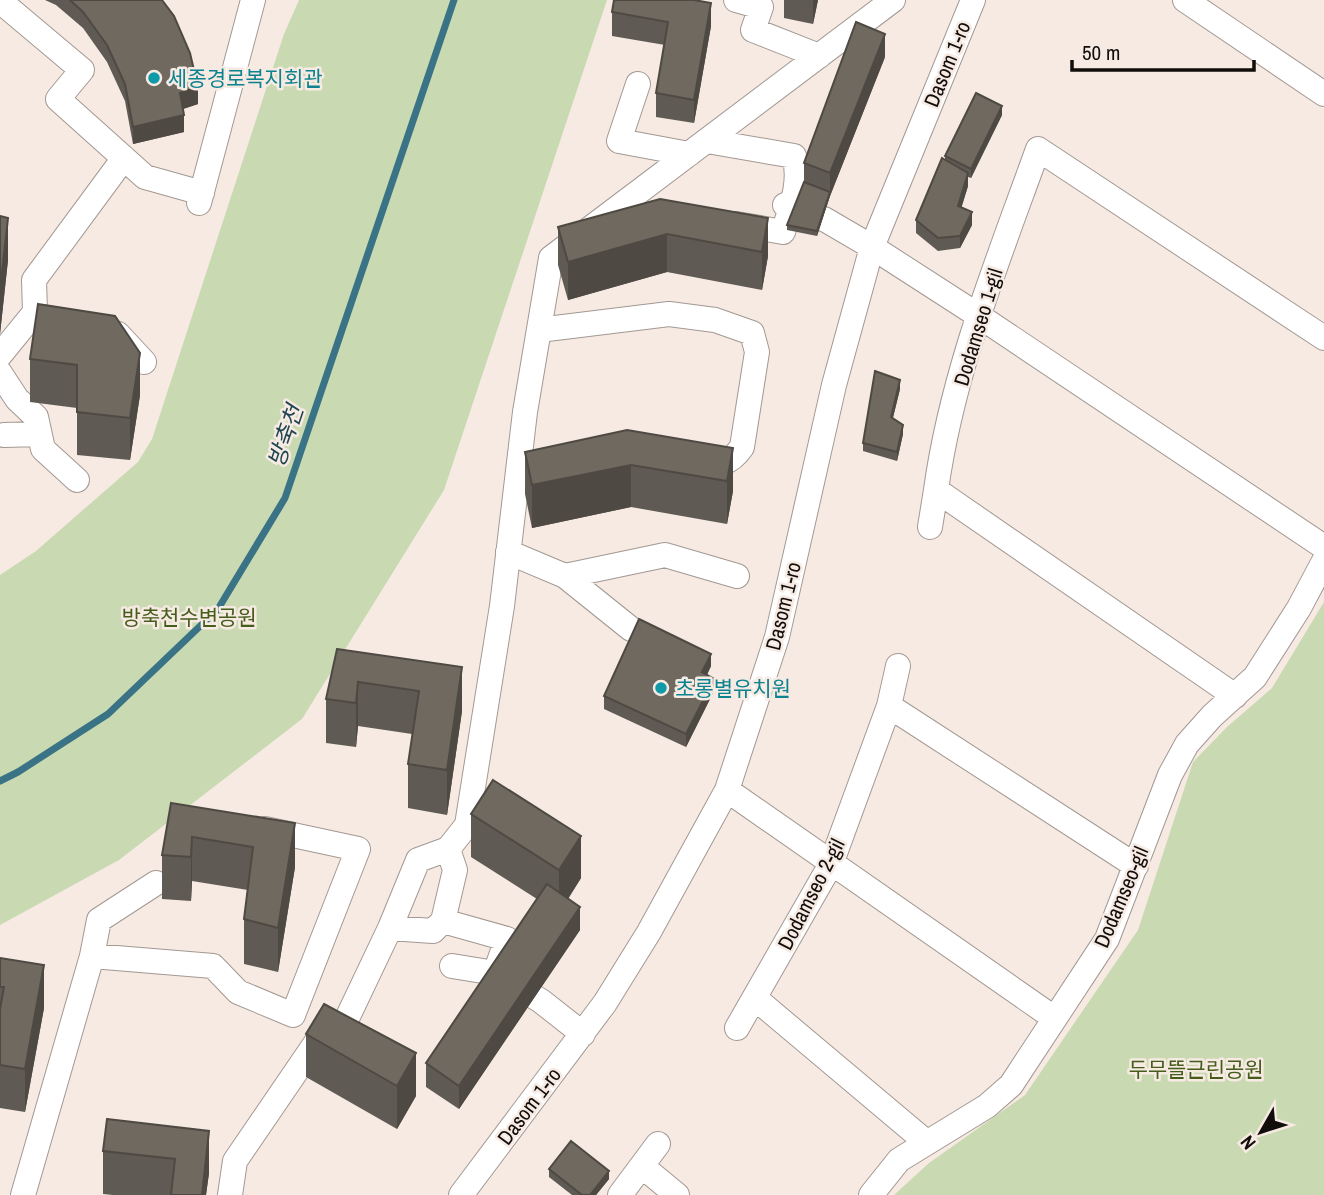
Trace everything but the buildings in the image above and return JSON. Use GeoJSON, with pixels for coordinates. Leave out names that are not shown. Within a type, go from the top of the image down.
{"type":"FeatureCollection","features":[{"type":"Feature","properties":{"kind":"street"},"geometry":{"type":"LineString","coordinates":[[0,1],[82,70],[58,99],[145,177],[200,198],[253,0]]}},
{"type":"Feature","properties":{"kind":"street"},"geometry":{"type":"LineString","coordinates":[[736,0],[761,7],[752,30],[819,56]]}},
{"type":"Feature","properties":{"kind":"street"},"geometry":{"type":"LineString","coordinates":[[230,1195],[235,1161],[317,1041],[342,1029],[390,928],[418,860],[448,849],[467,825],[551,258],[893,0]]}},
{"type":"Feature","properties":{"kind":"street","name":"Dasom 1-ro"},"geometry":{"type":"LineString","coordinates":[[461,1195],[606,1003],[649,932],[727,790],[777,637],[835,384],[873,247],[973,0]]}},
{"type":"Feature","properties":{"kind":"street"},"geometry":{"type":"LineString","coordinates":[[1185,0],[1324,94]]}},
{"type":"Feature","properties":{"kind":"street"},"geometry":{"type":"LineString","coordinates":[[638,84],[619,141],[794,156],[799,170],[783,232],[709,219]]}},
{"type":"Feature","properties":{"kind":"street","name":"Dodamseo 1-gil"},"geometry":{"type":"LineString","coordinates":[[930,527],[941,451],[979,316],[1038,149],[1324,338]]}},
{"type":"Feature","properties":{"kind":"street"},"geometry":{"type":"LineString","coordinates":[[0,355],[34,312],[34,280],[124,158]]}},
{"type":"Feature","properties":{"kind":"street"},"geometry":{"type":"LineString","coordinates":[[622,204],[659,210]]}},
{"type":"Feature","properties":{"kind":"street"},"geometry":{"type":"LineString","coordinates":[[788,206],[824,219],[873,247],[1324,547]]}},
{"type":"Feature","properties":{"kind":"street"},"geometry":{"type":"LineString","coordinates":[[34,312],[61,317]]}},
{"type":"Feature","properties":{"kind":"street"},"geometry":{"type":"LineString","coordinates":[[539,330],[669,314],[715,320],[752,333],[757,352],[742,447],[734,458],[722,465],[684,459]]}},
{"type":"Feature","properties":{"kind":"street"},"geometry":{"type":"LineString","coordinates":[[100,325],[113,328],[144,362]]}},
{"type":"Feature","properties":{"kind":"street"},"geometry":{"type":"LineString","coordinates":[[0,373],[17,399],[36,417],[43,449],[77,480]]}},
{"type":"Feature","properties":{"kind":"street"},"geometry":{"type":"LineString","coordinates":[[4,435],[39,434]]}},
{"type":"Feature","properties":{"kind":"street"},"geometry":{"type":"LineString","coordinates":[[517,477],[543,471]]}},
{"type":"Feature","properties":{"kind":"street"},"geometry":{"type":"LineString","coordinates":[[936,490],[1234,696]]}},
{"type":"Feature","properties":{"kind":"street"},"geometry":{"type":"LineString","coordinates":[[508,552],[565,576],[631,629]]}},
{"type":"Feature","properties":{"kind":"street"},"geometry":{"type":"LineString","coordinates":[[565,576],[665,555],[737,576]]}},
{"type":"Feature","properties":{"kind":"street","name":"Dodamseo-gil"},"geometry":{"type":"LineString","coordinates":[[871,1195],[899,1160],[987,1106],[1011,1086],[1107,939],[1170,775],[1187,744],[1212,716],[1255,677],[1299,608],[1324,561]]}},
{"type":"Feature","properties":{"kind":"street","name":"Dodamseo 2-gil"},"geometry":{"type":"LineString","coordinates":[[737,1028],[831,864],[889,706],[898,666]]}},
{"type":"Feature","properties":{"kind":"street"},"geometry":{"type":"LineString","coordinates":[[889,706],[1136,866]]}},
{"type":"Feature","properties":{"kind":"street"},"geometry":{"type":"LineString","coordinates":[[727,790],[1054,1018]]}},
{"type":"Feature","properties":{"kind":"street"},"geometry":{"type":"LineString","coordinates":[[92,956],[214,966],[238,992],[293,1015],[358,849],[247,825]]}},
{"type":"Feature","properties":{"kind":"street"},"geometry":{"type":"LineString","coordinates":[[390,928],[433,931],[443,921],[455,870],[448,849]]}},
{"type":"Feature","properties":{"kind":"street"},"geometry":{"type":"LineString","coordinates":[[23,1195],[92,956],[99,920],[156,883]]}},
{"type":"Feature","properties":{"kind":"street"},"geometry":{"type":"LineString","coordinates":[[443,921],[507,939],[495,973]]}},
{"type":"Feature","properties":{"kind":"street"},"geometry":{"type":"LineString","coordinates":[[452,966],[495,973],[541,1001],[583,1034]]}},
{"type":"Feature","properties":{"kind":"street"},"geometry":{"type":"LineString","coordinates":[[756,999],[926,1142]]}},
{"type":"Feature","properties":{"kind":"street"},"geometry":{"type":"LineString","coordinates":[[342,1029],[363,1041]]}},
{"type":"Feature","properties":{"kind":"street"},"geometry":{"type":"LineString","coordinates":[[620,1195],[658,1144]]}},
{"type":"Feature","properties":{"kind":"street"},"geometry":{"type":"LineString","coordinates":[[643,1167],[677,1195]]}},
{"type":"Feature","properties":{"kind":"green space","name":"방축천수변공원"},"geometry":{"type":"Polygon","coordinates":[[[299,0],[607,0],[444,490],[302,719],[119,860],[0,925],[0,575],[36,551],[138,462],[152,439],[284,34],[299,0]]]}},
{"type":"Feature","properties":{"kind":"green space","name":"두무뜰근린공원"},"geometry":{"type":"Polygon","coordinates":[[[1324,602],[1324,1195],[894,1195],[929,1163],[1025,1095],[1138,930],[1193,762],[1227,727],[1272,688],[1324,602]]]}},
{"type":"Feature","properties":{"kind":"waterway","name":"방축천"},"geometry":{"type":"LineString","coordinates":[[0,781],[108,714],[218,609],[285,498],[454,0]]}},
{"type":"Feature","properties":{"kind":"place","name":"세종경로복지회관"},"geometry":{"type":"Point","coordinates":[154,78]}},
{"type":"Feature","properties":{"kind":"place","name":"초롱별유치원"},"geometry":{"type":"Point","coordinates":[661,688]}}]}
